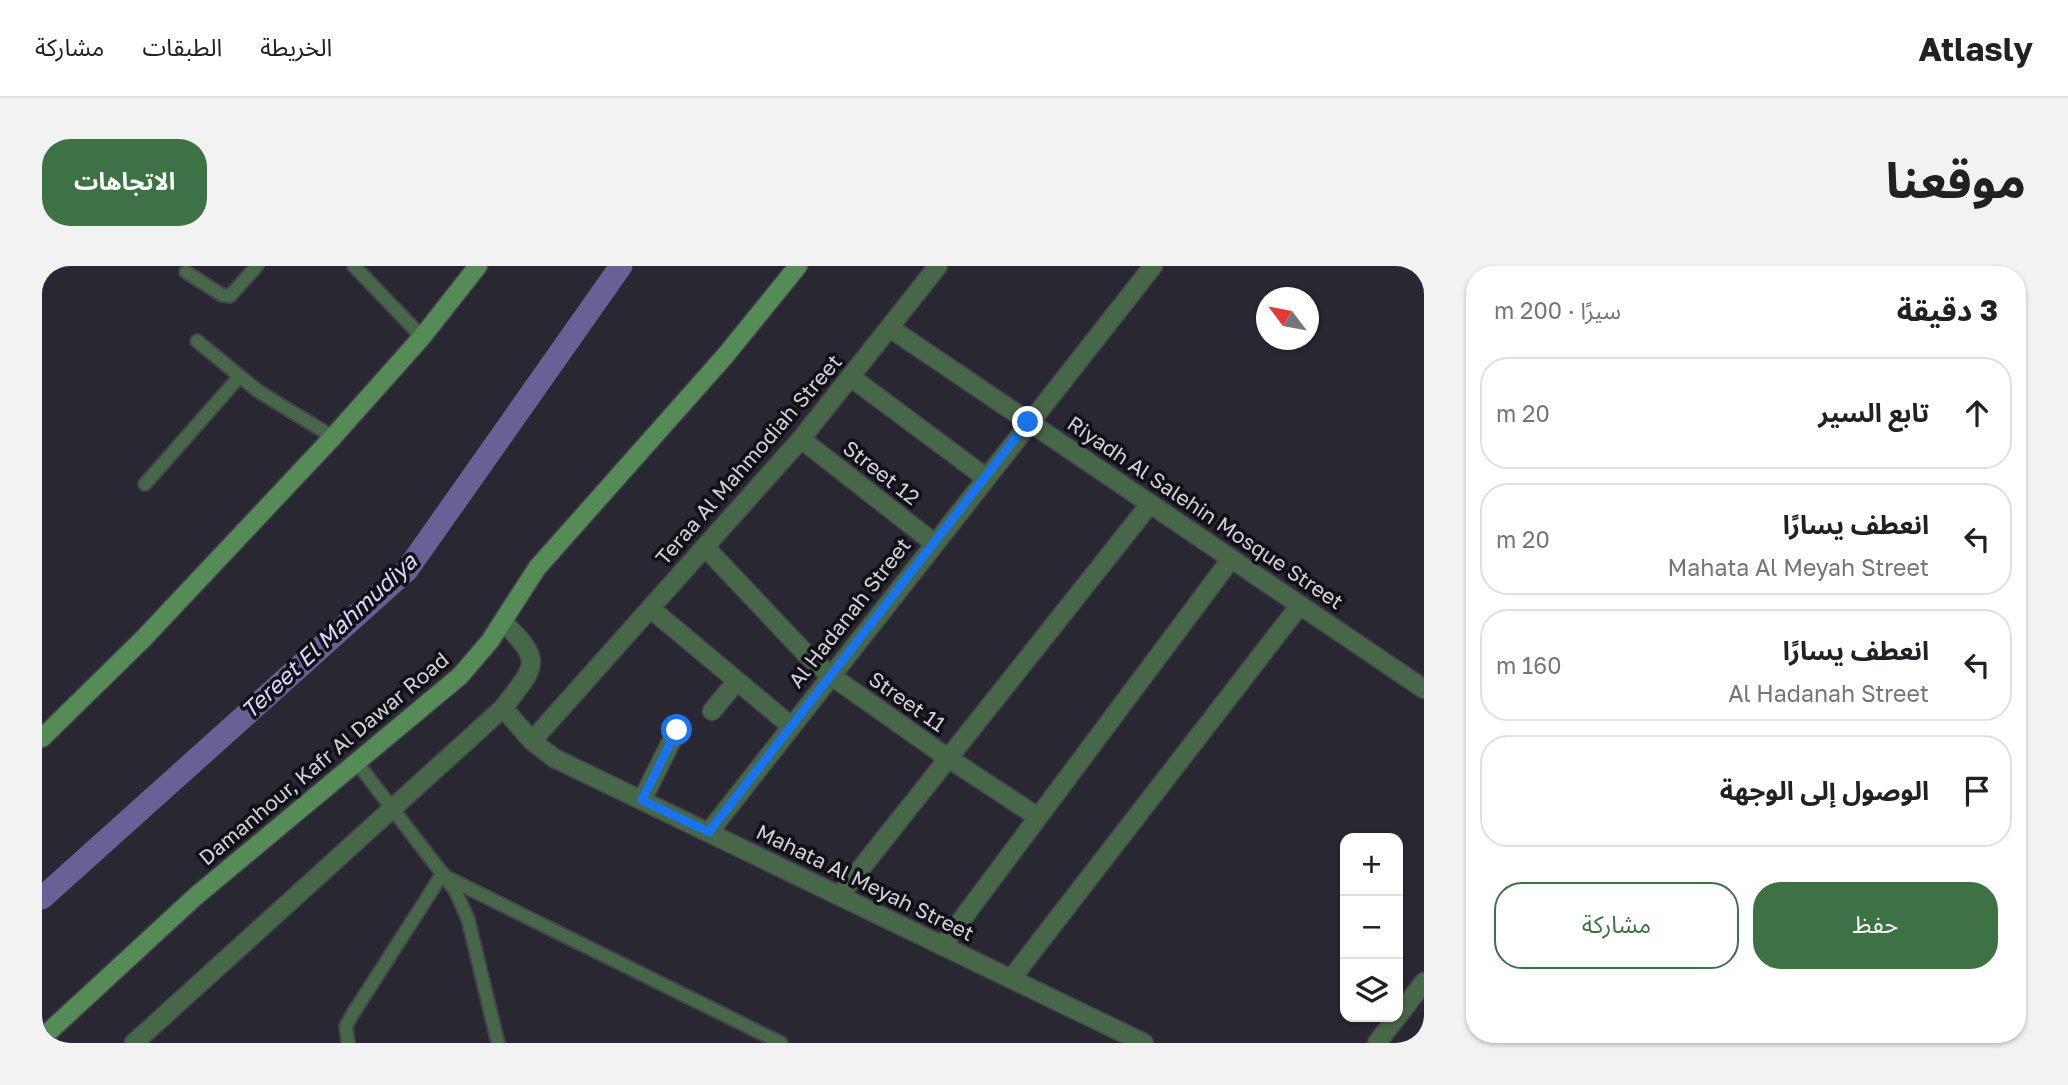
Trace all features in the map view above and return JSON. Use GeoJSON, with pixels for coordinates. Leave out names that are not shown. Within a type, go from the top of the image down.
{"type":"FeatureCollection","features":[{"type":"Feature","properties":{"kind":"main road"},"geometry":{"type":"LineString","coordinates":[[42,738],[144,638],[333,437],[422,337],[478,266]]}},
{"type":"Feature","properties":{"kind":"main road","name":"Damanhour, Kafr Al Dawar Road"},"geometry":{"type":"LineString","coordinates":[[42,1038],[196,896],[358,764],[460,676],[503,622],[537,568],[725,356],[798,266]]}},
{"type":"Feature","properties":{"kind":"street","name":"Teraa Al Mahmodiah Street"},"geometry":{"type":"LineString","coordinates":[[532,741],[801,439],[852,378],[938,266]]}},
{"type":"Feature","properties":{"kind":"street","name":"Al Hadanah Street"},"geometry":{"type":"LineString","coordinates":[[709,832],[1153,266]]}},
{"type":"Feature","properties":{"kind":"street","name":"Riyadh Al Salehin Mosque Street"},"geometry":{"type":"LineString","coordinates":[[890,328],[1424,689]]}},
{"type":"Feature","properties":{"kind":"street"},"geometry":{"type":"LineString","coordinates":[[852,378],[985,477]]}},
{"type":"Feature","properties":{"kind":"street","name":"Street 12"},"geometry":{"type":"LineString","coordinates":[[801,439],[934,543]]}},
{"type":"Feature","properties":{"kind":"street"},"geometry":{"type":"LineString","coordinates":[[839,896],[1150,504]]}},
{"type":"Feature","properties":{"kind":"street","name":"Street 11"},"geometry":{"type":"LineString","coordinates":[[705,547],[830,676],[1038,817]]}},
{"type":"Feature","properties":{"kind":"street"},"geometry":{"type":"LineString","coordinates":[[942,946],[1231,559]]}},
{"type":"Feature","properties":{"kind":"street"},"geometry":{"type":"LineString","coordinates":[[1011,979],[1300,605]]}},
{"type":"Feature","properties":{"kind":"street"},"geometry":{"type":"LineString","coordinates":[[650,608],[791,726]]}},
{"type":"Feature","properties":{"kind":"street"},"geometry":{"type":"LineString","coordinates":[[143,1040],[503,708],[526,677],[532,659],[525,643],[503,622]]}},
{"type":"Feature","properties":{"kind":"street"},"geometry":{"type":"LineString","coordinates":[[712,710],[737,681]]}},
{"type":"Feature","properties":{"kind":"street","name":"Mahata Al Meyah Street"},"geometry":{"type":"LineString","coordinates":[[503,708],[532,741],[554,758],[1144,1043]]}},
{"type":"Feature","properties":{"kind":"street"},"geometry":{"type":"LineString","coordinates":[[642,800],[677,730]]}},
{"type":"Feature","properties":{"kind":"street"},"geometry":{"type":"LineString","coordinates":[[1403,1008],[1424,982]]}},
{"type":"Feature","properties":{"kind":"street"},"geometry":{"type":"LineString","coordinates":[[1377,1043],[1393,1022]]}},
{"type":"Feature","properties":{"kind":"lane"},"geometry":{"type":"LineString","coordinates":[[186,272],[222,295],[230,296],[257,266]]}},
{"type":"Feature","properties":{"kind":"lane"},"geometry":{"type":"LineString","coordinates":[[354,266],[422,337]]}},
{"type":"Feature","properties":{"kind":"lane"},"geometry":{"type":"LineString","coordinates":[[197,341],[258,391],[333,437]]}},
{"type":"Feature","properties":{"kind":"lane"},"geometry":{"type":"LineString","coordinates":[[145,484],[240,376]]}},
{"type":"Feature","properties":{"kind":"lane"},"geometry":{"type":"LineString","coordinates":[[358,764],[445,875],[468,919],[498,1043]]}},
{"type":"Feature","properties":{"kind":"lane"},"geometry":{"type":"LineString","coordinates":[[348,1043],[346,1026],[445,875]]}},
{"type":"Feature","properties":{"kind":"lane"},"geometry":{"type":"LineString","coordinates":[[445,875],[781,1043]]}},
{"type":"Feature","properties":{"kind":"waterway","name":"Tereet El Mahmudiya"},"geometry":{"type":"LineString","coordinates":[[42,898],[407,570],[621,266]]}},
{"type":"Feature","properties":{"kind":"route"},"geometry":{"type":"LineString","coordinates":[[677,730],[642,800],[709,832],[1028,422]]}}]}
